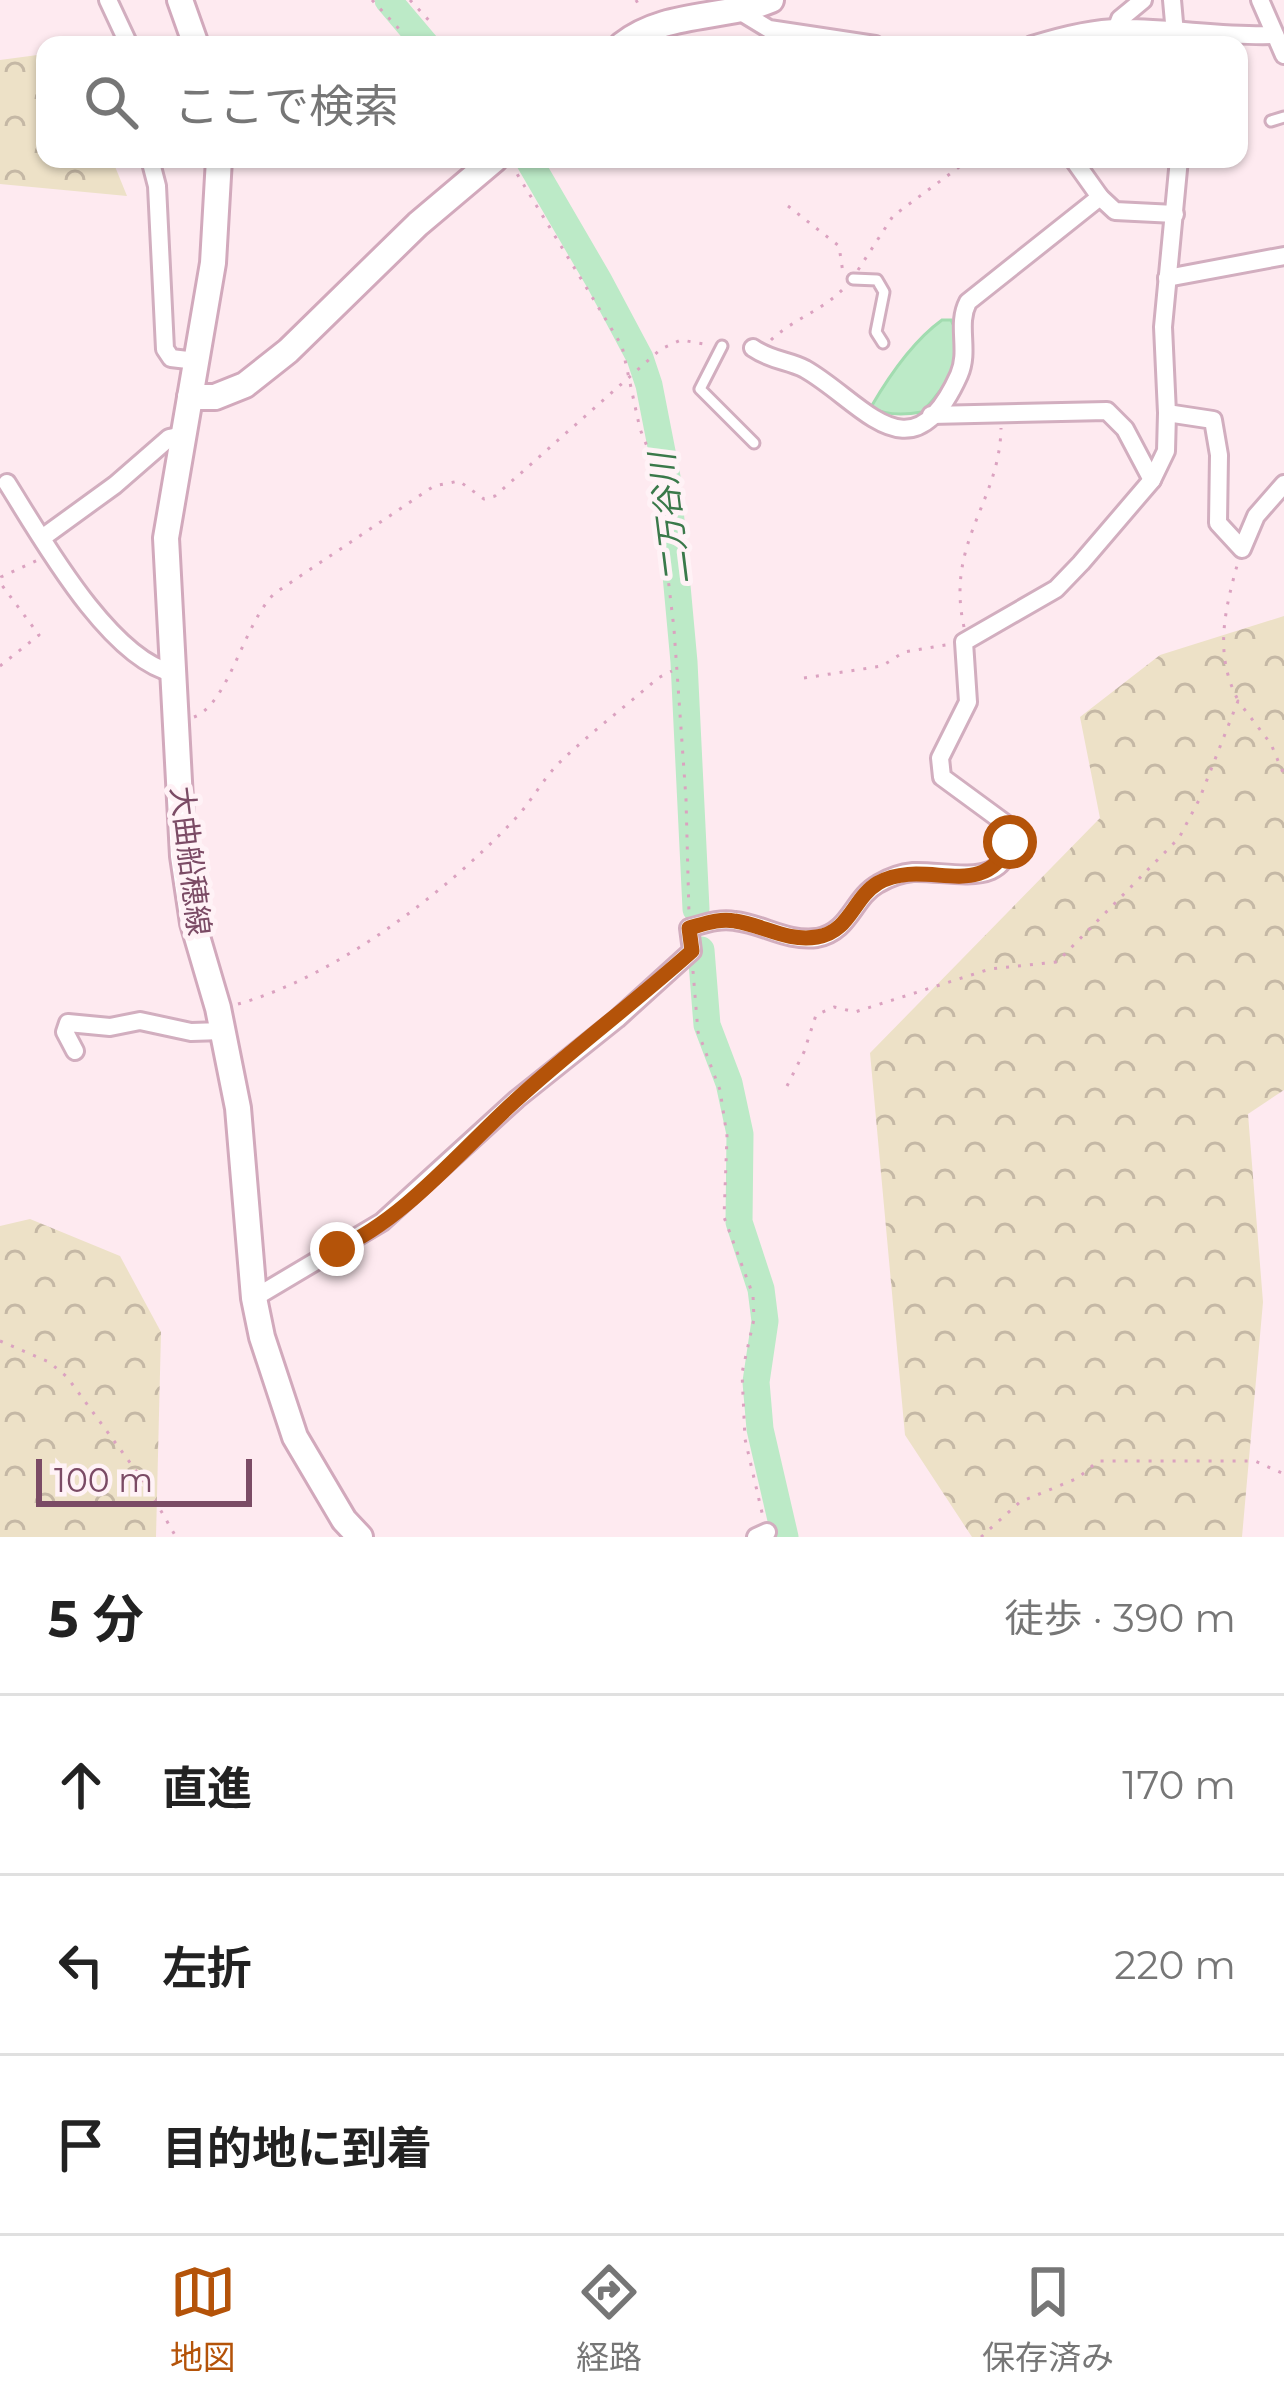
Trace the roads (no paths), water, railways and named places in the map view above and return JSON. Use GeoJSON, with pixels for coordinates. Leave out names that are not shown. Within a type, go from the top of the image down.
{"type":"FeatureCollection","features":[{"type":"Feature","properties":{"kind":"main road"},"geometry":{"type":"LineString","coordinates":[[180,0],[193,36]]}},
{"type":"Feature","properties":{"kind":"main road"},"geometry":{"type":"LineString","coordinates":[[638,36],[663,22],[741,12],[771,0]]}},
{"type":"Feature","properties":{"kind":"main road","name":"大曲船穂線"},"geometry":{"type":"LineString","coordinates":[[218,168],[213,262],[166,538],[183,856],[193,923],[221,1020],[238,1108],[254,1298],[277,1390],[295,1437],[344,1520],[360,1537]]}},
{"type":"Feature","properties":{"kind":"main road"},"geometry":{"type":"LineString","coordinates":[[190,397],[214,397],[245,386],[484,168]]}},
{"type":"Feature","properties":{"kind":"street"},"geometry":{"type":"LineString","coordinates":[[108,0],[125,36]]}},
{"type":"Feature","properties":{"kind":"street"},"geometry":{"type":"LineString","coordinates":[[1117,27],[1143,0]]}},
{"type":"Feature","properties":{"kind":"street"},"geometry":{"type":"LineString","coordinates":[[1172,0],[1176,36]]}},
{"type":"Feature","properties":{"kind":"street"},"geometry":{"type":"LineString","coordinates":[[1260,0],[1284,55]]}},
{"type":"Feature","properties":{"kind":"street"},"geometry":{"type":"LineString","coordinates":[[741,12],[770,29],[816,36]]}},
{"type":"Feature","properties":{"kind":"street"},"geometry":{"type":"LineString","coordinates":[[1059,36],[1117,27],[1161,36]]}},
{"type":"Feature","properties":{"kind":"street"},"geometry":{"type":"LineString","coordinates":[[1248,36],[1274,35]]}},
{"type":"Feature","properties":{"kind":"street"},"geometry":{"type":"LineString","coordinates":[[152,168],[165,349],[171,358],[196,361]]}},
{"type":"Feature","properties":{"kind":"street"},"geometry":{"type":"LineString","coordinates":[[1079,168],[1115,211],[1175,214]]}},
{"type":"Feature","properties":{"kind":"street"},"geometry":{"type":"LineString","coordinates":[[254,1298],[382,1222],[517,1099],[692,951],[689,928],[734,920],[795,939],[820,937],[837,930],[872,886],[893,876],[912,872],[969,878],[988,871],[1003,857],[1010,842],[1006,824],[942,777],[940,758],[968,702],[964,642],[1056,590],[1152,480],[1166,451],[1163,326],[1178,168]]}},
{"type":"Feature","properties":{"kind":"street"},"geometry":{"type":"LineString","coordinates":[[753,348],[772,361],[802,368],[884,424],[912,429],[932,415],[959,375],[966,349],[963,313],[968,302],[1100,197]]}},
{"type":"Feature","properties":{"kind":"street"},"geometry":{"type":"LineString","coordinates":[[1167,278],[1284,256]]}},
{"type":"Feature","properties":{"kind":"street"},"geometry":{"type":"LineString","coordinates":[[932,415],[1106,411],[1125,429],[1152,480]]}},
{"type":"Feature","properties":{"kind":"street"},"geometry":{"type":"LineString","coordinates":[[1167,413],[1213,420],[1219,455],[1218,523],[1242,549],[1256,516],[1284,484]]}},
{"type":"Feature","properties":{"kind":"street"},"geometry":{"type":"LineString","coordinates":[[47,545],[169,438],[184,435]]}},
{"type":"Feature","properties":{"kind":"street"},"geometry":{"type":"LineString","coordinates":[[7,483],[85,601],[112,632],[157,670],[173,673]]}},
{"type":"Feature","properties":{"kind":"street"},"geometry":{"type":"LineString","coordinates":[[75,1051],[65,1032],[68,1023],[110,1027],[140,1022],[191,1032],[221,1020]]}},
{"type":"Feature","properties":{"kind":"lane"},"geometry":{"type":"LineString","coordinates":[[1270,121],[1284,117]]}},
{"type":"Feature","properties":{"kind":"lane"},"geometry":{"type":"LineString","coordinates":[[849,283],[877,280],[884,292],[876,332],[883,344]]}},
{"type":"Feature","properties":{"kind":"lane"},"geometry":{"type":"LineString","coordinates":[[722,346],[700,389],[754,443]]}},
{"type":"Feature","properties":{"kind":"waterway","name":"二万谷川"},"geometry":{"type":"LineString","coordinates":[[388,0],[418,36]]}},
{"type":"Feature","properties":{"kind":"waterway","name":"二万谷川"},"geometry":{"type":"LineString","coordinates":[[533,168],[599,281],[649,385],[667,477],[684,662],[696,909]]}},
{"type":"Feature","properties":{"kind":"waterway","name":"二万谷川"},"geometry":{"type":"LineString","coordinates":[[701,950],[707,1025],[729,1083],[740,1134],[739,1222],[761,1289],[765,1321],[756,1382],[760,1429],[785,1537]]}}]}
